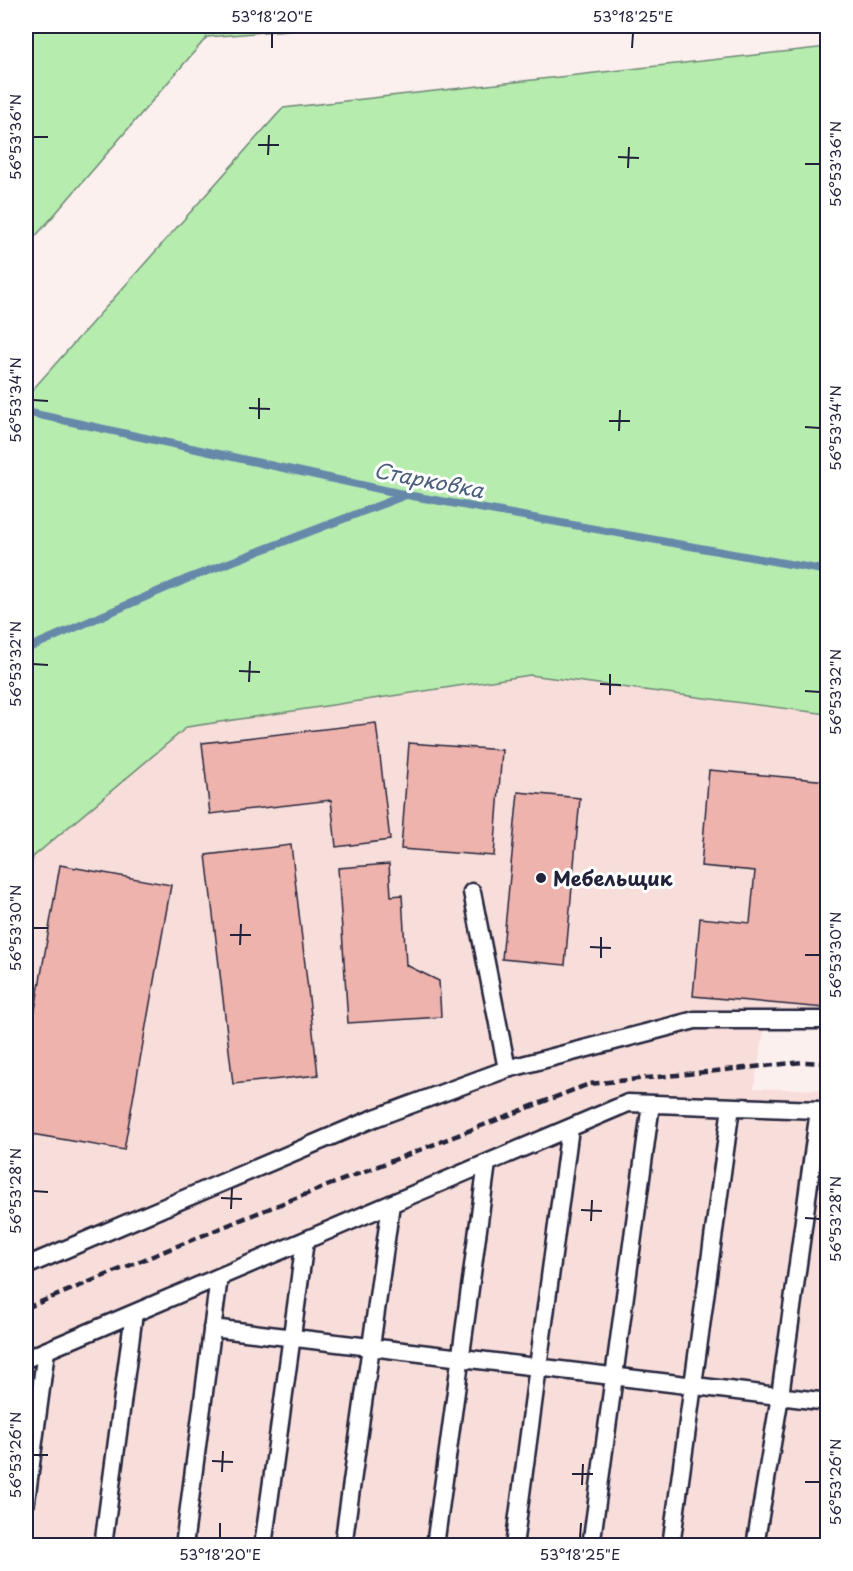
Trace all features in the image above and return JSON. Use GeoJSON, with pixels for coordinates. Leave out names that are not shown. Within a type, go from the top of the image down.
{"type":"FeatureCollection","features":[{"type":"Feature","properties":{"kind":"lane"},"geometry":{"type":"LineString","coordinates":[[472,892],[507,1069]]}},
{"type":"Feature","properties":{"kind":"lane"},"geometry":{"type":"LineString","coordinates":[[26,1266],[372,1119],[507,1069],[695,1020],[828,1020]]}},
{"type":"Feature","properties":{"kind":"lane"},"geometry":{"type":"LineString","coordinates":[[26,1359],[628,1103],[819,1110],[780,1396],[755,1545]]}},
{"type":"Feature","properties":{"kind":"lane"},"geometry":{"type":"LineString","coordinates":[[591,1545],[651,1104]]}},
{"type":"Feature","properties":{"kind":"lane"},"geometry":{"type":"LineString","coordinates":[[671,1545],[731,1107]]}},
{"type":"Feature","properties":{"kind":"lane"},"geometry":{"type":"LineString","coordinates":[[514,1545],[570,1128]]}},
{"type":"Feature","properties":{"kind":"lane"},"geometry":{"type":"LineString","coordinates":[[435,1545],[487,1163]]}},
{"type":"Feature","properties":{"kind":"lane"},"geometry":{"type":"LineString","coordinates":[[343,1545],[391,1204]]}},
{"type":"Feature","properties":{"kind":"lane"},"geometry":{"type":"LineString","coordinates":[[263,1545],[305,1241]]}},
{"type":"Feature","properties":{"kind":"lane"},"geometry":{"type":"LineString","coordinates":[[184,1545],[219,1277]]}},
{"type":"Feature","properties":{"kind":"lane"},"geometry":{"type":"LineString","coordinates":[[103,1545],[134,1314]]}},
{"type":"Feature","properties":{"kind":"lane"},"geometry":{"type":"LineString","coordinates":[[212,1328],[828,1402]]}},
{"type":"Feature","properties":{"kind":"lane"},"geometry":{"type":"LineString","coordinates":[[26,1501],[46,1351]]}},
{"type":"Feature","properties":{"kind":"shaded area"},"geometry":{"type":"Polygon","coordinates":[[[530,675],[827,714],[827,1012],[768,1009],[754,1088],[827,1090],[827,1545],[26,1545],[26,846],[33,856],[187,727],[530,675]]]}},
{"type":"Feature","properties":{"kind":"green space"},"geometry":{"type":"Polygon","coordinates":[[[26,26],[335,26],[207,37],[26,247],[26,26]]]}},
{"type":"Feature","properties":{"kind":"green space"},"geometry":{"type":"Polygon","coordinates":[[[827,47],[827,714],[530,675],[187,727],[33,857],[26,889],[26,397],[283,108],[827,47]]]}},
{"type":"Feature","properties":{"kind":"building"},"geometry":{"type":"Polygon","coordinates":[[[376,723],[390,840],[336,847],[331,800],[210,814],[202,743],[376,723]]]}},
{"type":"Feature","properties":{"kind":"building"},"geometry":{"type":"Polygon","coordinates":[[[409,743],[502,750],[494,856],[401,849],[409,743]]]}},
{"type":"Feature","properties":{"kind":"building"},"geometry":{"type":"Polygon","coordinates":[[[709,770],[828,781],[828,982],[825,1008],[693,996],[700,918],[750,923],[755,871],[701,866],[709,770]]]}},
{"type":"Feature","properties":{"kind":"building","name":"Мебельщик"},"geometry":{"type":"Polygon","coordinates":[[[518,792],[580,798],[565,965],[502,959],[518,792]]]}},
{"type":"Feature","properties":{"kind":"building"},"geometry":{"type":"Polygon","coordinates":[[[291,845],[318,1075],[233,1084],[206,855],[291,845]]]}},
{"type":"Feature","properties":{"kind":"building"},"geometry":{"type":"Polygon","coordinates":[[[389,864],[391,896],[402,895],[406,965],[439,981],[441,1017],[348,1023],[338,868],[389,864]]]}},
{"type":"Feature","properties":{"kind":"building"},"geometry":{"type":"Polygon","coordinates":[[[60,865],[171,885],[124,1150],[26,1133],[26,1062],[60,865]]]}},
{"type":"Feature","properties":{"kind":"waterway","name":"Старковка"},"geometry":{"type":"LineString","coordinates":[[26,412],[407,495],[828,571]]}},
{"type":"Feature","properties":{"kind":"waterway"},"geometry":{"type":"LineString","coordinates":[[26,649],[189,578],[406,495]]}},
{"type":"Feature","properties":{"kind":"railway"},"geometry":{"type":"LineString","coordinates":[[26,1308],[255,1214],[589,1084],[803,1062],[828,1063]]}},
{"type":"Feature","properties":{"kind":"place","name":"Мебельщик"},"geometry":{"type":"Point","coordinates":[541,878]}}]}
